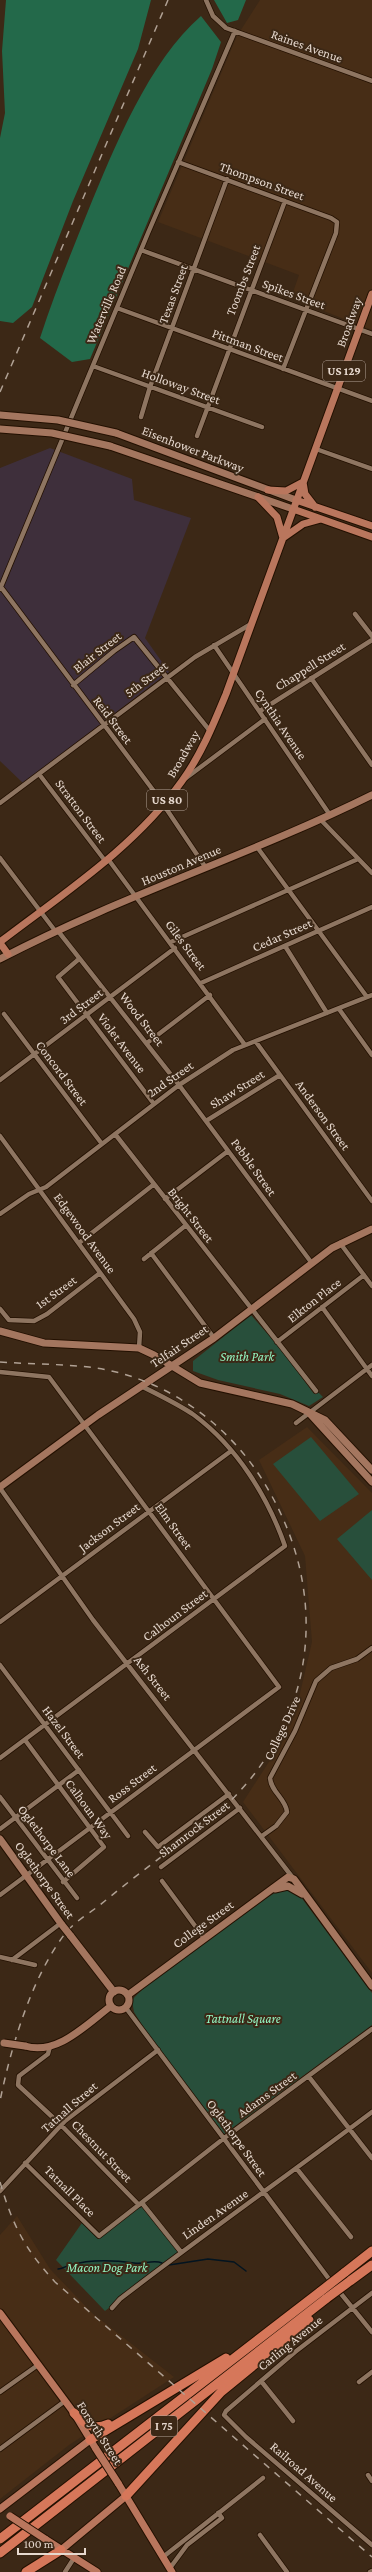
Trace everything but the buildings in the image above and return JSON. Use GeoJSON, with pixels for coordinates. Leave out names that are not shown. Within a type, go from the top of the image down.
{"type":"FeatureCollection","features":[{"type":"Feature","properties":{"kind":"highway","name":"I 75"},"geometry":{"type":"LineString","coordinates":[[0,2540],[372,2251]]}},
{"type":"Feature","properties":{"kind":"highway","name":"I 75"},"geometry":{"type":"LineString","coordinates":[[0,2552],[327,2298],[372,2265]]}},
{"type":"Feature","properties":{"kind":"highway"},"geometry":{"type":"LineString","coordinates":[[126,2496],[205,2408],[231,2384],[309,2320],[318,2306]]}},
{"type":"Feature","properties":{"kind":"highway"},"geometry":{"type":"LineString","coordinates":[[90,2440],[136,2410],[248,2346]]}},
{"type":"Feature","properties":{"kind":"highway"},"geometry":{"type":"LineString","coordinates":[[74,2413],[88,2425],[98,2427],[136,2410]]}},
{"type":"Feature","properties":{"kind":"highway"},"geometry":{"type":"LineString","coordinates":[[26,2572],[60,2550]]}},
{"type":"Feature","properties":{"kind":"main road","name":"Broadway"},"geometry":{"type":"LineString","coordinates":[[316,449],[372,294]]}},
{"type":"Feature","properties":{"kind":"main road","name":"US 129"},"geometry":{"type":"LineString","coordinates":[[296,500],[316,449]]}},
{"type":"Feature","properties":{"kind":"main road"},"geometry":{"type":"LineString","coordinates":[[268,490],[286,490],[303,482],[305,494],[315,507]]}},
{"type":"Feature","properties":{"kind":"main road"},"geometry":{"type":"LineString","coordinates":[[258,497],[276,517],[283,538],[302,524],[322,519]]}},
{"type":"Feature","properties":{"kind":"main road","name":"Eisenhower Parkway"},"geometry":{"type":"LineString","coordinates":[[296,500],[372,526]]}},
{"type":"Feature","properties":{"kind":"main road","name":"US 80"},"geometry":{"type":"LineString","coordinates":[[283,538],[296,500]]}},
{"type":"Feature","properties":{"kind":"main road","name":"Eisenhower Parkway"},"geometry":{"type":"LineString","coordinates":[[293,509],[372,537]]}},
{"type":"Feature","properties":{"kind":"main road","name":"Broadway"},"geometry":{"type":"LineString","coordinates":[[0,942],[107,860],[162,806],[183,780],[210,731],[234,674],[283,538]]}},
{"type":"Feature","properties":{"kind":"main road"},"geometry":{"type":"LineString","coordinates":[[0,942],[8,954]]}},
{"type":"Feature","properties":{"kind":"main road","name":"Forsyth Street"},"geometry":{"type":"LineString","coordinates":[[0,2313],[74,2413],[171,2570]]}},
{"type":"Feature","properties":{"kind":"main road"},"geometry":{"type":"LineString","coordinates":[[90,2440],[0,2509],[60,2550],[97,2572]]}},
{"type":"Feature","properties":{"kind":"main road"},"geometry":{"type":"LineString","coordinates":[[60,2550],[126,2496]]}},
{"type":"Feature","properties":{"kind":"street","name":"Raines Avenue"},"geometry":{"type":"LineString","coordinates":[[206,0],[218,22],[235,31],[372,81]]}},
{"type":"Feature","properties":{"kind":"street","name":"Waterville Road"},"geometry":{"type":"LineString","coordinates":[[0,588],[178,162],[235,31]]}},
{"type":"Feature","properties":{"kind":"street","name":"Thompson Street"},"geometry":{"type":"LineString","coordinates":[[178,162],[331,218],[337,222],[336,233],[305,310]]}},
{"type":"Feature","properties":{"kind":"street","name":"Texas Street"},"geometry":{"type":"LineString","coordinates":[[142,417],[150,387],[227,179]]}},
{"type":"Feature","properties":{"kind":"street","name":"Toombs Street"},"geometry":{"type":"LineString","coordinates":[[196,436],[250,290],[285,201]]}},
{"type":"Feature","properties":{"kind":"street","name":"Spikes Street"},"geometry":{"type":"LineString","coordinates":[[141,250],[372,334]]}},
{"type":"Feature","properties":{"kind":"street","name":"Pittman Street"},"geometry":{"type":"LineString","coordinates":[[117,308],[372,401]]}},
{"type":"Feature","properties":{"kind":"street"},"geometry":{"type":"LineString","coordinates":[[283,369],[305,310]]}},
{"type":"Feature","properties":{"kind":"street","name":"Holloway Street"},"geometry":{"type":"LineString","coordinates":[[93,366],[262,427]]}},
{"type":"Feature","properties":{"kind":"street","name":"Eisenhower Parkway"},"geometry":{"type":"LineString","coordinates":[[0,415],[58,420],[116,433],[296,500]]}},
{"type":"Feature","properties":{"kind":"street","name":"Eisenhower Parkway"},"geometry":{"type":"LineString","coordinates":[[0,429],[52,433],[110,446],[293,509]]}},
{"type":"Feature","properties":{"kind":"street"},"geometry":{"type":"LineString","coordinates":[[316,449],[372,469]]}},
{"type":"Feature","properties":{"kind":"street","name":"Reid Street"},"geometry":{"type":"LineString","coordinates":[[0,588],[102,726],[159,798],[162,806],[206,868]]}},
{"type":"Feature","properties":{"kind":"street"},"geometry":{"type":"LineString","coordinates":[[355,614],[372,636]]}},
{"type":"Feature","properties":{"kind":"street","name":"5th Street"},"geometry":{"type":"LineString","coordinates":[[0,803],[167,677],[214,645],[252,624]]}},
{"type":"Feature","properties":{"kind":"street","name":"Blair Street"},"geometry":{"type":"LineString","coordinates":[[73,685],[114,651],[134,637],[167,677]]}},
{"type":"Feature","properties":{"kind":"street","name":"Chappell Street"},"geometry":{"type":"LineString","coordinates":[[260,711],[372,640]]}},
{"type":"Feature","properties":{"kind":"street","name":"Cynthia Avenue"},"geometry":{"type":"LineString","coordinates":[[214,645],[330,815]]}},
{"type":"Feature","properties":{"kind":"street"},"geometry":{"type":"LineString","coordinates":[[167,677],[210,731]]}},
{"type":"Feature","properties":{"kind":"street"},"geometry":{"type":"LineString","coordinates":[[311,678],[372,765]]}},
{"type":"Feature","properties":{"kind":"street"},"geometry":{"type":"LineString","coordinates":[[183,780],[265,719]]}},
{"type":"Feature","properties":{"kind":"street","name":"Stratton Street"},"geometry":{"type":"LineString","coordinates":[[39,774],[107,860]]}},
{"type":"Feature","properties":{"kind":"street","name":"Houston Avenue"},"geometry":{"type":"LineString","coordinates":[[0,959],[57,931],[321,820],[372,795]]}},
{"type":"Feature","properties":{"kind":"street"},"geometry":{"type":"LineString","coordinates":[[321,820],[372,873]]}},
{"type":"Feature","properties":{"kind":"street"},"geometry":{"type":"LineString","coordinates":[[257,847],[318,931],[370,996]]}},
{"type":"Feature","properties":{"kind":"street","name":"Wood Street"},"geometry":{"type":"LineString","coordinates":[[0,858],[40,911],[111,997],[179,1085]]}},
{"type":"Feature","properties":{"kind":"street"},"geometry":{"type":"LineString","coordinates":[[171,942],[358,859]]}},
{"type":"Feature","properties":{"kind":"street","name":"Giles Street"},"geometry":{"type":"LineString","coordinates":[[107,860],[171,942],[245,1045]]}},
{"type":"Feature","properties":{"kind":"street","name":"Cedar Street"},"geometry":{"type":"LineString","coordinates":[[201,983],[372,907]]}},
{"type":"Feature","properties":{"kind":"street"},"geometry":{"type":"LineString","coordinates":[[285,946],[327,1013]]}},
{"type":"Feature","properties":{"kind":"street","name":"3rd Street"},"geometry":{"type":"LineString","coordinates":[[0,1080],[175,948]]}},
{"type":"Feature","properties":{"kind":"street","name":"Violet Avenue"},"geometry":{"type":"LineString","coordinates":[[79,959],[58,977],[154,1104]]}},
{"type":"Feature","properties":{"kind":"street"},"geometry":{"type":"LineString","coordinates":[[147,1043],[210,995]]}},
{"type":"Feature","properties":{"kind":"street","name":"2nd Street"},"geometry":{"type":"LineString","coordinates":[[0,1214],[29,1194],[40,1190],[179,1085],[245,1045],[256,1042],[370,996]]}},
{"type":"Feature","properties":{"kind":"street"},"geometry":{"type":"LineString","coordinates":[[339,1009],[372,1054]]}},
{"type":"Feature","properties":{"kind":"street","name":"Concord Street"},"geometry":{"type":"LineString","coordinates":[[4,1014],[102,1144]]}},
{"type":"Feature","properties":{"kind":"street","name":"Anderson Street"},"geometry":{"type":"LineString","coordinates":[[256,1042],[372,1201]]}},
{"type":"Feature","properties":{"kind":"street","name":"Shaw Street"},"geometry":{"type":"LineString","coordinates":[[206,1121],[280,1075]]}},
{"type":"Feature","properties":{"kind":"street","name":"Pebble Street"},"geometry":{"type":"LineString","coordinates":[[179,1085],[311,1262]]}},
{"type":"Feature","properties":{"kind":"street","name":"Bright Street"},"geometry":{"type":"LineString","coordinates":[[115,1134],[185,1226],[316,1391]]}},
{"type":"Feature","properties":{"kind":"street","name":"Edgewood Avenue"},"geometry":{"type":"LineString","coordinates":[[0,1136],[138,1325],[139,1348]]}},
{"type":"Feature","properties":{"kind":"street"},"geometry":{"type":"LineString","coordinates":[[165,1199],[228,1151]]}},
{"type":"Feature","properties":{"kind":"street"},"geometry":{"type":"LineString","coordinates":[[79,1243],[153,1185]]}},
{"type":"Feature","properties":{"kind":"street"},"geometry":{"type":"LineString","coordinates":[[144,1258],[185,1226]]}},
{"type":"Feature","properties":{"kind":"street","name":"Telfair Street"},"geometry":{"type":"LineString","coordinates":[[0,1487],[141,1386],[214,1338],[311,1262],[340,1243],[372,1229]]}},
{"type":"Feature","properties":{"kind":"street"},"geometry":{"type":"LineString","coordinates":[[340,1243],[372,1286]]}},
{"type":"Feature","properties":{"kind":"street"},"geometry":{"type":"LineString","coordinates":[[151,1253],[214,1338]]}},
{"type":"Feature","properties":{"kind":"street","name":"1st Street"},"geometry":{"type":"LineString","coordinates":[[0,1309],[9,1320],[22,1322],[34,1321],[47,1314],[100,1273]]}},
{"type":"Feature","properties":{"kind":"street","name":"Elkton Place"},"geometry":{"type":"LineString","coordinates":[[277,1342],[364,1275]]}},
{"type":"Feature","properties":{"kind":"street"},"geometry":{"type":"LineString","coordinates":[[322,1306],[372,1376]]}},
{"type":"Feature","properties":{"kind":"street"},"geometry":{"type":"LineString","coordinates":[[0,1331],[44,1343],[139,1348],[200,1383],[274,1398],[325,1420],[372,1470]]}},
{"type":"Feature","properties":{"kind":"street"},"geometry":{"type":"LineString","coordinates":[[296,1423],[372,1365]]}},
{"type":"Feature","properties":{"kind":"street","name":"Elm Street"},"geometry":{"type":"LineString","coordinates":[[0,1372],[49,1377],[278,1685],[278,1690]]}},
{"type":"Feature","properties":{"kind":"street"},"geometry":{"type":"LineString","coordinates":[[141,1386],[195,1416],[231,1451]]}},
{"type":"Feature","properties":{"kind":"street"},"geometry":{"type":"LineString","coordinates":[[309,1412],[372,1482]]}},
{"type":"Feature","properties":{"kind":"street","name":"Jackson Street"},"geometry":{"type":"LineString","coordinates":[[0,1622],[231,1451]]}},
{"type":"Feature","properties":{"kind":"street","name":"Calhoun Street"},"geometry":{"type":"LineString","coordinates":[[0,1758],[285,1546],[269,1505],[231,1451]]}},
{"type":"Feature","properties":{"kind":"street","name":"Ash Street"},"geometry":{"type":"LineString","coordinates":[[0,1487],[62,1576],[194,1751],[262,1836],[294,1879]]}},
{"type":"Feature","properties":{"kind":"street","name":"College Drive"},"geometry":{"type":"LineString","coordinates":[[262,1836],[276,1826],[287,1812],[284,1803],[272,1786],[270,1778],[296,1731],[312,1688],[324,1673],[331,1668],[360,1658],[372,1648]]}},
{"type":"Feature","properties":{"kind":"street","name":"Hazel Street"},"geometry":{"type":"LineString","coordinates":[[0,1665],[128,1836]]}},
{"type":"Feature","properties":{"kind":"street","name":"Ross Street"},"geometry":{"type":"LineString","coordinates":[[1,1893],[278,1690]]}},
{"type":"Feature","properties":{"kind":"street","name":"Calhoun Way"},"geometry":{"type":"LineString","coordinates":[[24,1740],[104,1849],[63,1882]]}},
{"type":"Feature","properties":{"kind":"street"},"geometry":{"type":"LineString","coordinates":[[0,1829],[79,1770]]}},
{"type":"Feature","properties":{"kind":"street","name":"Shamrock Street"},"geometry":{"type":"LineString","coordinates":[[145,1832],[158,1848],[229,1794]]}},
{"type":"Feature","properties":{"kind":"street","name":"Oglethorpe Lane"},"geometry":{"type":"LineString","coordinates":[[0,1797],[63,1882],[77,1898]]}},
{"type":"Feature","properties":{"kind":"street","name":"Shamrock Street"},"geometry":{"type":"LineString","coordinates":[[161,1867],[240,1808]]}},
{"type":"Feature","properties":{"kind":"street","name":"Oglethorpe Street"},"geometry":{"type":"LineString","coordinates":[[0,1839],[70,1935],[114,1992]]}},
{"type":"Feature","properties":{"kind":"street","name":"College Street"},"geometry":{"type":"LineString","coordinates":[[128,1995],[285,1879],[294,1879]]}},
{"type":"Feature","properties":{"kind":"street"},"geometry":{"type":"LineString","coordinates":[[294,1879],[372,1986]]}},
{"type":"Feature","properties":{"kind":"street"},"geometry":{"type":"LineString","coordinates":[[162,1881],[204,1938]]}},
{"type":"Feature","properties":{"kind":"street"},"geometry":{"type":"LineString","coordinates":[[264,1894],[284,1886],[291,1887],[308,1898]]}},
{"type":"Feature","properties":{"kind":"street"},"geometry":{"type":"LineString","coordinates":[[12,1960],[46,1934],[62,1924]]}},
{"type":"Feature","properties":{"kind":"street"},"geometry":{"type":"LineString","coordinates":[[0,1957],[35,1965]]}},
{"type":"Feature","properties":{"kind":"street"},"geometry":{"type":"LineString","coordinates":[[122,1990],[128,1995],[129,2002],[126,2008],[119,2010],[111,2006],[109,1998],[114,1992],[122,1990]]}},
{"type":"Feature","properties":{"kind":"street"},"geometry":{"type":"LineString","coordinates":[[2,2043],[38,2048],[50,2046],[68,2038],[111,2006]]}},
{"type":"Feature","properties":{"kind":"street","name":"Oglethorpe Street"},"geometry":{"type":"LineString","coordinates":[[126,2008],[263,2193],[372,2332]]}},
{"type":"Feature","properties":{"kind":"street","name":"Adams Street"},"geometry":{"type":"LineString","coordinates":[[99,2236],[223,2140],[372,2029]]}},
{"type":"Feature","properties":{"kind":"street","name":"Chestnut Street"},"geometry":{"type":"LineString","coordinates":[[50,2046],[48,2054],[17,2080],[22,2089],[61,2125],[141,2204],[180,2252]]}},
{"type":"Feature","properties":{"kind":"street","name":"Tatnall Street"},"geometry":{"type":"LineString","coordinates":[[1,2190],[61,2125],[158,2050]]}},
{"type":"Feature","properties":{"kind":"street"},"geometry":{"type":"LineString","coordinates":[[308,2077],[372,2158]]}},
{"type":"Feature","properties":{"kind":"street","name":"Linden Avenue"},"geometry":{"type":"LineString","coordinates":[[112,2308],[120,2299],[180,2252],[263,2193],[372,2112]]}},
{"type":"Feature","properties":{"kind":"street","name":"Tatnall Place"},"geometry":{"type":"LineString","coordinates":[[25,2163],[99,2236]]}},
{"type":"Feature","properties":{"kind":"street"},"geometry":{"type":"LineString","coordinates":[[297,2168],[351,2237]]}},
{"type":"Feature","properties":{"kind":"street","name":"Carling Avenue"},"geometry":{"type":"LineString","coordinates":[[225,2413],[261,2380],[372,2293]]}},
{"type":"Feature","properties":{"kind":"street"},"geometry":{"type":"LineString","coordinates":[[0,2392],[38,2365]]}},
{"type":"Feature","properties":{"kind":"street"},"geometry":{"type":"LineString","coordinates":[[359,2382],[372,2372]]}},
{"type":"Feature","properties":{"kind":"street"},"geometry":{"type":"LineString","coordinates":[[261,2380],[293,2421]]}},
{"type":"Feature","properties":{"kind":"street"},"geometry":{"type":"LineString","coordinates":[[0,2449],[65,2400]]}},
{"type":"Feature","properties":{"kind":"street","name":"Railroad Avenue"},"geometry":{"type":"LineString","coordinates":[[225,2413],[246,2437],[372,2546]]}},
{"type":"Feature","properties":{"kind":"street"},"geometry":{"type":"LineString","coordinates":[[368,2475],[372,2480]]}},
{"type":"Feature","properties":{"kind":"street"},"geometry":{"type":"LineString","coordinates":[[163,2557],[263,2478]]}},
{"type":"Feature","properties":{"kind":"street"},"geometry":{"type":"LineString","coordinates":[[171,2570],[187,2546],[222,2518],[218,2513]]}},
{"type":"Feature","properties":{"kind":"street"},"geometry":{"type":"LineString","coordinates":[[260,2535],[287,2572]]}},
{"type":"Feature","properties":{"kind":"street"},"geometry":{"type":"LineString","coordinates":[[66,2572],[74,2558]]}},
{"type":"Feature","properties":{"kind":"shaded area"},"geometry":{"type":"Polygon","coordinates":[[[260,0],[372,0],[372,330],[291,298],[299,275],[158,222],[237,36],[260,0]]]}},
{"type":"Feature","properties":{"kind":"shaded area"},"geometry":{"type":"Polygon","coordinates":[[[50,448],[132,479],[134,500],[191,518],[145,638],[169,672],[23,783],[0,761],[0,468],[50,448]]]}},
{"type":"Feature","properties":{"kind":"shaded area"},"geometry":{"type":"Polygon","coordinates":[[[307,1427],[372,1493],[372,1973],[243,1802],[274,1754],[298,1702],[312,1642],[305,1556],[259,1460],[307,1427]]]}},
{"type":"Feature","properties":{"kind":"shaded area"},"geometry":{"type":"Polygon","coordinates":[[[17,2216],[50,2269],[92,2313],[174,2377],[69,2445],[0,2499],[0,2235],[17,2216]]]}},
{"type":"Feature","properties":{"kind":"green space"},"geometry":{"type":"Polygon","coordinates":[[[6,0],[151,0],[138,49],[73,201],[32,307],[13,323],[0,321],[0,138],[5,113],[2,51],[6,0]]]}},
{"type":"Feature","properties":{"kind":"green space"},"geometry":{"type":"Polygon","coordinates":[[[214,0],[246,0],[238,20],[227,23],[214,0]]]}},
{"type":"Feature","properties":{"kind":"green space"},"geometry":{"type":"Polygon","coordinates":[[[201,16],[221,42],[212,69],[90,359],[72,362],[40,338],[57,290],[98,186],[121,133],[149,81],[165,57],[182,35],[201,16]]]}},
{"type":"Feature","properties":{"kind":"green space","name":"Smith Park"},"geometry":{"type":"Polygon","coordinates":[[[251,1315],[280,1348],[314,1394],[317,1391],[323,1397],[309,1406],[280,1394],[218,1380],[193,1371],[193,1361],[251,1315]]]}},
{"type":"Feature","properties":{"kind":"green space"},"geometry":{"type":"Polygon","coordinates":[[[311,1437],[359,1494],[320,1521],[273,1464],[311,1437]]]}},
{"type":"Feature","properties":{"kind":"green space"},"geometry":{"type":"Polygon","coordinates":[[[372,1510],[372,1580],[337,1539],[372,1510]]]}},
{"type":"Feature","properties":{"kind":"green space","name":"Tattnall Square"},"geometry":{"type":"Polygon","coordinates":[[[284,1888],[298,1893],[372,1993],[372,2025],[224,2134],[144,2028],[134,2012],[132,2001],[155,1979],[177,1962],[253,1907],[284,1888]]]}},
{"type":"Feature","properties":{"kind":"green space","name":"Macon Dog Park"},"geometry":{"type":"Polygon","coordinates":[[[142,2202],[180,2252],[105,2311],[56,2260],[84,2220],[100,2236],[142,2202]]]}},
{"type":"Feature","properties":{"kind":"waterway"},"geometry":{"type":"LineString","coordinates":[[169,2265],[208,2259],[234,2262],[246,2271]]}},
{"type":"Feature","properties":{"kind":"waterway"},"geometry":{"type":"LineString","coordinates":[[58,2269],[78,2263],[94,2261],[162,2263]]}},
{"type":"Feature","properties":{"kind":"railway"},"geometry":{"type":"LineString","coordinates":[[0,392],[168,0]]}},
{"type":"Feature","properties":{"kind":"railway"},"geometry":{"type":"LineString","coordinates":[[0,1362],[78,1366],[117,1372],[144,1381],[170,1393],[194,1408],[216,1426],[236,1445],[254,1467],[269,1491],[290,1535],[302,1579],[306,1624],[302,1668],[290,1710],[271,1750],[243,1787],[208,1821],[81,1919],[64,1935],[52,1953],[32,1993],[16,2036],[0,2101]]}},
{"type":"Feature","properties":{"kind":"railway"},"geometry":{"type":"LineString","coordinates":[[0,2182],[15,2224],[27,2247],[55,2282],[372,2557]]}}]}
